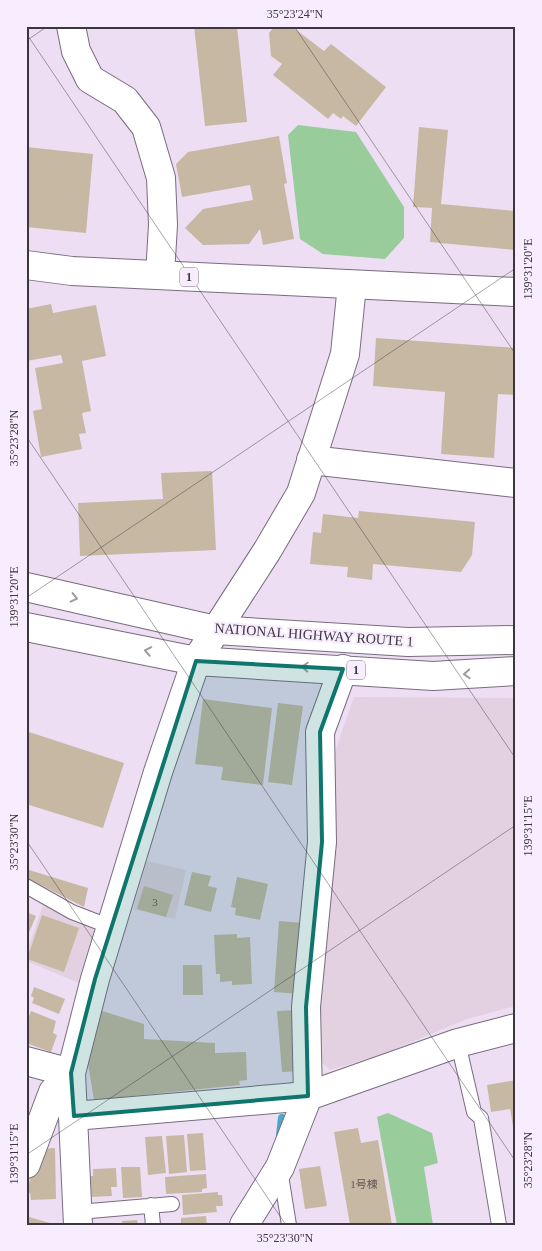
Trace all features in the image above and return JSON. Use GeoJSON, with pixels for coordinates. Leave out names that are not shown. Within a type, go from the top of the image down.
{"type":"FeatureCollection","features":[{"type":"Feature","properties":{"kind":"main road"},"geometry":{"type":"LineString","coordinates":[[72,26],[76,52],[90,79],[125,100],[146,127],[161,178],[163,225],[160,275]]}},
{"type":"Feature","properties":{"kind":"main road","name":"1"},"geometry":{"type":"LineString","coordinates":[[26,265],[72,271],[516,292]]}},
{"type":"Feature","properties":{"kind":"main road"},"geometry":{"type":"LineString","coordinates":[[78,1218],[71,1073],[110,927],[158,772],[196,661],[267,551],[301,493],[345,354],[352,285]]}},
{"type":"Feature","properties":{"kind":"main road"},"geometry":{"type":"LineString","coordinates":[[311,460],[516,483]]}},
{"type":"Feature","properties":{"kind":"main road","name":"NATIONAL HIGHWAY ROUTE 1"},"geometry":{"type":"LineString","coordinates":[[26,587],[215,630],[408,642],[516,640]]}},
{"type":"Feature","properties":{"kind":"main road","name":"1"},"geometry":{"type":"LineString","coordinates":[[26,627],[196,661],[434,676],[516,671]]}},
{"type":"Feature","properties":{"kind":"main road"},"geometry":{"type":"LineString","coordinates":[[244,1225],[280,1166],[308,1096],[306,1007],[322,842],[320,732],[343,669]]}},
{"type":"Feature","properties":{"kind":"main road"},"geometry":{"type":"LineString","coordinates":[[74,1116],[308,1096],[458,1043],[516,1028]]}},
{"type":"Feature","properties":{"kind":"main road"},"geometry":{"type":"LineString","coordinates":[[26,1061],[71,1073]]}},
{"type":"Feature","properties":{"kind":"main road"},"geometry":{"type":"LineString","coordinates":[[26,1164],[53,1092],[71,1073]]}},
{"type":"Feature","properties":{"kind":"lane"},"geometry":{"type":"LineString","coordinates":[[26,886],[72,912],[110,927]]}},
{"type":"Feature","properties":{"kind":"lane"},"geometry":{"type":"LineString","coordinates":[[458,1043],[474,1112],[481,1118],[499,1225]]}},
{"type":"Feature","properties":{"kind":"lane"},"geometry":{"type":"LineString","coordinates":[[280,1166],[289,1225]]}},
{"type":"Feature","properties":{"kind":"lane"},"geometry":{"type":"LineString","coordinates":[[78,1218],[151,1205],[172,1204]]}},
{"type":"Feature","properties":{"kind":"lane"},"geometry":{"type":"LineString","coordinates":[[151,1205],[153,1225]]}},
{"type":"Feature","properties":{"kind":"highlighted area"},"geometry":{"type":"Polygon","coordinates":[[[196,661],[343,669],[320,732],[322,842],[306,1007],[308,1096],[74,1116],[71,1073],[95,979],[196,661]]]}},
{"type":"Feature","properties":{"kind":"shaded area"},"geometry":{"type":"Polygon","coordinates":[[[354,697],[516,698],[516,1006],[467,1019],[383,1054],[330,1070],[318,1059],[317,990],[333,757],[354,697]]]}},
{"type":"Feature","properties":{"kind":"shaded area"},"geometry":{"type":"Polygon","coordinates":[[[147,861],[186,870],[175,919],[133,909],[147,861]]]}},
{"type":"Feature","properties":{"kind":"shaded area"},"geometry":{"type":"Polygon","coordinates":[[[43,905],[99,930],[81,984],[26,961],[26,954],[43,905]]]}},
{"type":"Feature","properties":{"kind":"green space"},"geometry":{"type":"Polygon","coordinates":[[[298,125],[356,132],[404,207],[404,238],[385,259],[323,254],[300,239],[288,135],[298,125]]]}},
{"type":"Feature","properties":{"kind":"green space"},"geometry":{"type":"Polygon","coordinates":[[[388,1113],[432,1133],[438,1163],[424,1167],[433,1225],[397,1225],[377,1117],[388,1113]]]}},
{"type":"Feature","properties":{"kind":"building"},"geometry":{"type":"Polygon","coordinates":[[[194,26],[237,26],[247,122],[205,126],[194,26]]]}},
{"type":"Feature","properties":{"kind":"building"},"geometry":{"type":"Polygon","coordinates":[[[275,26],[291,26],[324,51],[331,44],[386,87],[356,126],[343,116],[341,119],[333,113],[328,119],[273,75],[282,64],[271,56],[269,33],[275,26]]]}},
{"type":"Feature","properties":{"kind":"building"},"geometry":{"type":"Polygon","coordinates":[[[419,127],[448,130],[441,204],[516,211],[516,250],[430,242],[432,208],[413,207],[419,127]]]}},
{"type":"Feature","properties":{"kind":"building"},"geometry":{"type":"Polygon","coordinates":[[[279,136],[287,183],[284,184],[294,239],[263,245],[260,229],[249,244],[203,245],[185,228],[203,209],[253,200],[250,185],[182,197],[176,164],[188,152],[279,136]]]}},
{"type":"Feature","properties":{"kind":"building"},"geometry":{"type":"Polygon","coordinates":[[[26,147],[93,154],[86,233],[26,227],[26,147]]]}},
{"type":"Feature","properties":{"kind":"building"},"geometry":{"type":"Polygon","coordinates":[[[51,304],[53,313],[96,305],[106,356],[82,361],[91,411],[82,413],[86,433],[79,434],[82,449],[41,457],[33,411],[42,409],[35,368],[63,363],[61,355],[26,361],[26,309],[51,304]]]}},
{"type":"Feature","properties":{"kind":"building"},"geometry":{"type":"Polygon","coordinates":[[[376,338],[516,348],[516,395],[498,394],[494,458],[441,454],[445,392],[373,386],[376,338]]]}},
{"type":"Feature","properties":{"kind":"building"},"geometry":{"type":"Polygon","coordinates":[[[212,471],[216,550],[80,556],[78,503],[163,499],[161,473],[212,471]]]}},
{"type":"Feature","properties":{"kind":"building"},"geometry":{"type":"Polygon","coordinates":[[[359,511],[475,522],[472,555],[461,572],[373,564],[372,580],[347,577],[348,567],[310,564],[313,532],[321,533],[323,514],[358,518],[359,511]]]}},
{"type":"Feature","properties":{"kind":"building"},"geometry":{"type":"Polygon","coordinates":[[[203,699],[272,708],[263,785],[221,780],[223,767],[195,764],[203,699]]]}},
{"type":"Feature","properties":{"kind":"building"},"geometry":{"type":"Polygon","coordinates":[[[278,703],[303,706],[292,785],[268,782],[278,703]]]}},
{"type":"Feature","properties":{"kind":"building"},"geometry":{"type":"Polygon","coordinates":[[[26,731],[124,763],[103,828],[26,804],[26,731]]]}},
{"type":"Feature","properties":{"kind":"building"},"geometry":{"type":"Polygon","coordinates":[[[29,870],[88,888],[84,907],[27,878],[29,870]]]}},
{"type":"Feature","properties":{"kind":"building"},"geometry":{"type":"Polygon","coordinates":[[[192,872],[211,876],[208,886],[217,888],[211,912],[184,905],[192,872]]]}},
{"type":"Feature","properties":{"kind":"building"},"geometry":{"type":"Polygon","coordinates":[[[237,877],[268,884],[260,920],[235,915],[236,908],[231,907],[237,877]]]}},
{"type":"Feature","properties":{"kind":"building"},"geometry":{"type":"Polygon","coordinates":[[[144,886],[173,895],[166,917],[137,909],[144,886]]]}},
{"type":"Feature","properties":{"kind":"building"},"geometry":{"type":"Polygon","coordinates":[[[26,912],[36,916],[26,940],[26,912]]]}},
{"type":"Feature","properties":{"kind":"building"},"geometry":{"type":"Polygon","coordinates":[[[42,915],[79,928],[64,972],[27,959],[42,915]]]}},
{"type":"Feature","properties":{"kind":"building"},"geometry":{"type":"Polygon","coordinates":[[[279,921],[304,923],[299,994],[274,992],[279,921]]]}},
{"type":"Feature","properties":{"kind":"building"},"geometry":{"type":"Polygon","coordinates":[[[237,934],[237,938],[250,937],[252,984],[232,985],[232,981],[220,982],[220,974],[216,974],[214,935],[237,934]]]}},
{"type":"Feature","properties":{"kind":"building"},"geometry":{"type":"Polygon","coordinates":[[[183,965],[202,965],[203,995],[183,995],[183,965]]]}},
{"type":"Feature","properties":{"kind":"building"},"geometry":{"type":"Polygon","coordinates":[[[34,987],[65,999],[59,1014],[32,1003],[34,998],[31,996],[34,987]]]}},
{"type":"Feature","properties":{"kind":"building"},"geometry":{"type":"Polygon","coordinates":[[[99,1010],[144,1024],[144,1039],[215,1043],[215,1053],[246,1052],[247,1080],[239,1081],[240,1085],[94,1100],[88,1064],[99,1010]]]}},
{"type":"Feature","properties":{"kind":"building"},"geometry":{"type":"Polygon","coordinates":[[[298,1010],[303,1071],[282,1072],[277,1011],[298,1010]]]}},
{"type":"Feature","properties":{"kind":"building"},"geometry":{"type":"Polygon","coordinates":[[[31,1011],[56,1021],[53,1033],[57,1035],[51,1052],[26,1043],[26,1024],[31,1011]]]}},
{"type":"Feature","properties":{"kind":"building"},"geometry":{"type":"Polygon","coordinates":[[[516,1080],[515,1137],[510,1109],[491,1112],[487,1085],[516,1080]]]}},
{"type":"Feature","properties":{"kind":"building"},"geometry":{"type":"Polygon","coordinates":[[[358,1128],[361,1143],[378,1140],[392,1225],[350,1225],[334,1132],[358,1128]]]}},
{"type":"Feature","properties":{"kind":"building"},"geometry":{"type":"Polygon","coordinates":[[[203,1133],[206,1170],[190,1171],[187,1134],[203,1133]]]}},
{"type":"Feature","properties":{"kind":"building"},"geometry":{"type":"Polygon","coordinates":[[[184,1135],[187,1172],[169,1174],[166,1136],[184,1135]]]}},
{"type":"Feature","properties":{"kind":"building"},"geometry":{"type":"Polygon","coordinates":[[[162,1136],[166,1173],[148,1175],[145,1137],[162,1136]]]}},
{"type":"Feature","properties":{"kind":"building"},"geometry":{"type":"Polygon","coordinates":[[[55,1148],[56,1199],[31,1200],[30,1193],[26,1192],[32,1174],[37,1172],[41,1149],[55,1148]]]}},
{"type":"Feature","properties":{"kind":"building"},"geometry":{"type":"Polygon","coordinates":[[[320,1166],[327,1206],[305,1209],[299,1169],[320,1166]]]}},
{"type":"Feature","properties":{"kind":"building"},"geometry":{"type":"Polygon","coordinates":[[[121,1167],[140,1167],[142,1197],[123,1198],[121,1167]]]}},
{"type":"Feature","properties":{"kind":"building"},"geometry":{"type":"Polygon","coordinates":[[[116,1168],[117,1187],[111,1187],[112,1196],[91,1197],[90,1176],[93,1176],[93,1169],[116,1168]]]}},
{"type":"Feature","properties":{"kind":"building"},"geometry":{"type":"Polygon","coordinates":[[[206,1174],[207,1188],[202,1189],[202,1192],[166,1194],[165,1177],[206,1174]]]}},
{"type":"Feature","properties":{"kind":"building"},"geometry":{"type":"Polygon","coordinates":[[[218,1192],[218,1195],[222,1195],[223,1206],[216,1206],[217,1212],[183,1215],[182,1195],[218,1192]]]}},
{"type":"Feature","properties":{"kind":"building"},"geometry":{"type":"Polygon","coordinates":[[[26,1216],[53,1224],[53,1225],[26,1225],[26,1216]]]}},
{"type":"Feature","properties":{"kind":"building"},"geometry":{"type":"Polygon","coordinates":[[[206,1216],[207,1225],[176,1225],[181,1223],[181,1218],[206,1216]]]}},
{"type":"Feature","properties":{"kind":"building"},"geometry":{"type":"Polygon","coordinates":[[[137,1220],[138,1225],[122,1225],[122,1221],[137,1220]]]}},
{"type":"Feature","properties":{"kind":"waterway"},"geometry":{"type":"LineString","coordinates":[[280,1135],[282,1118]]}}]}
